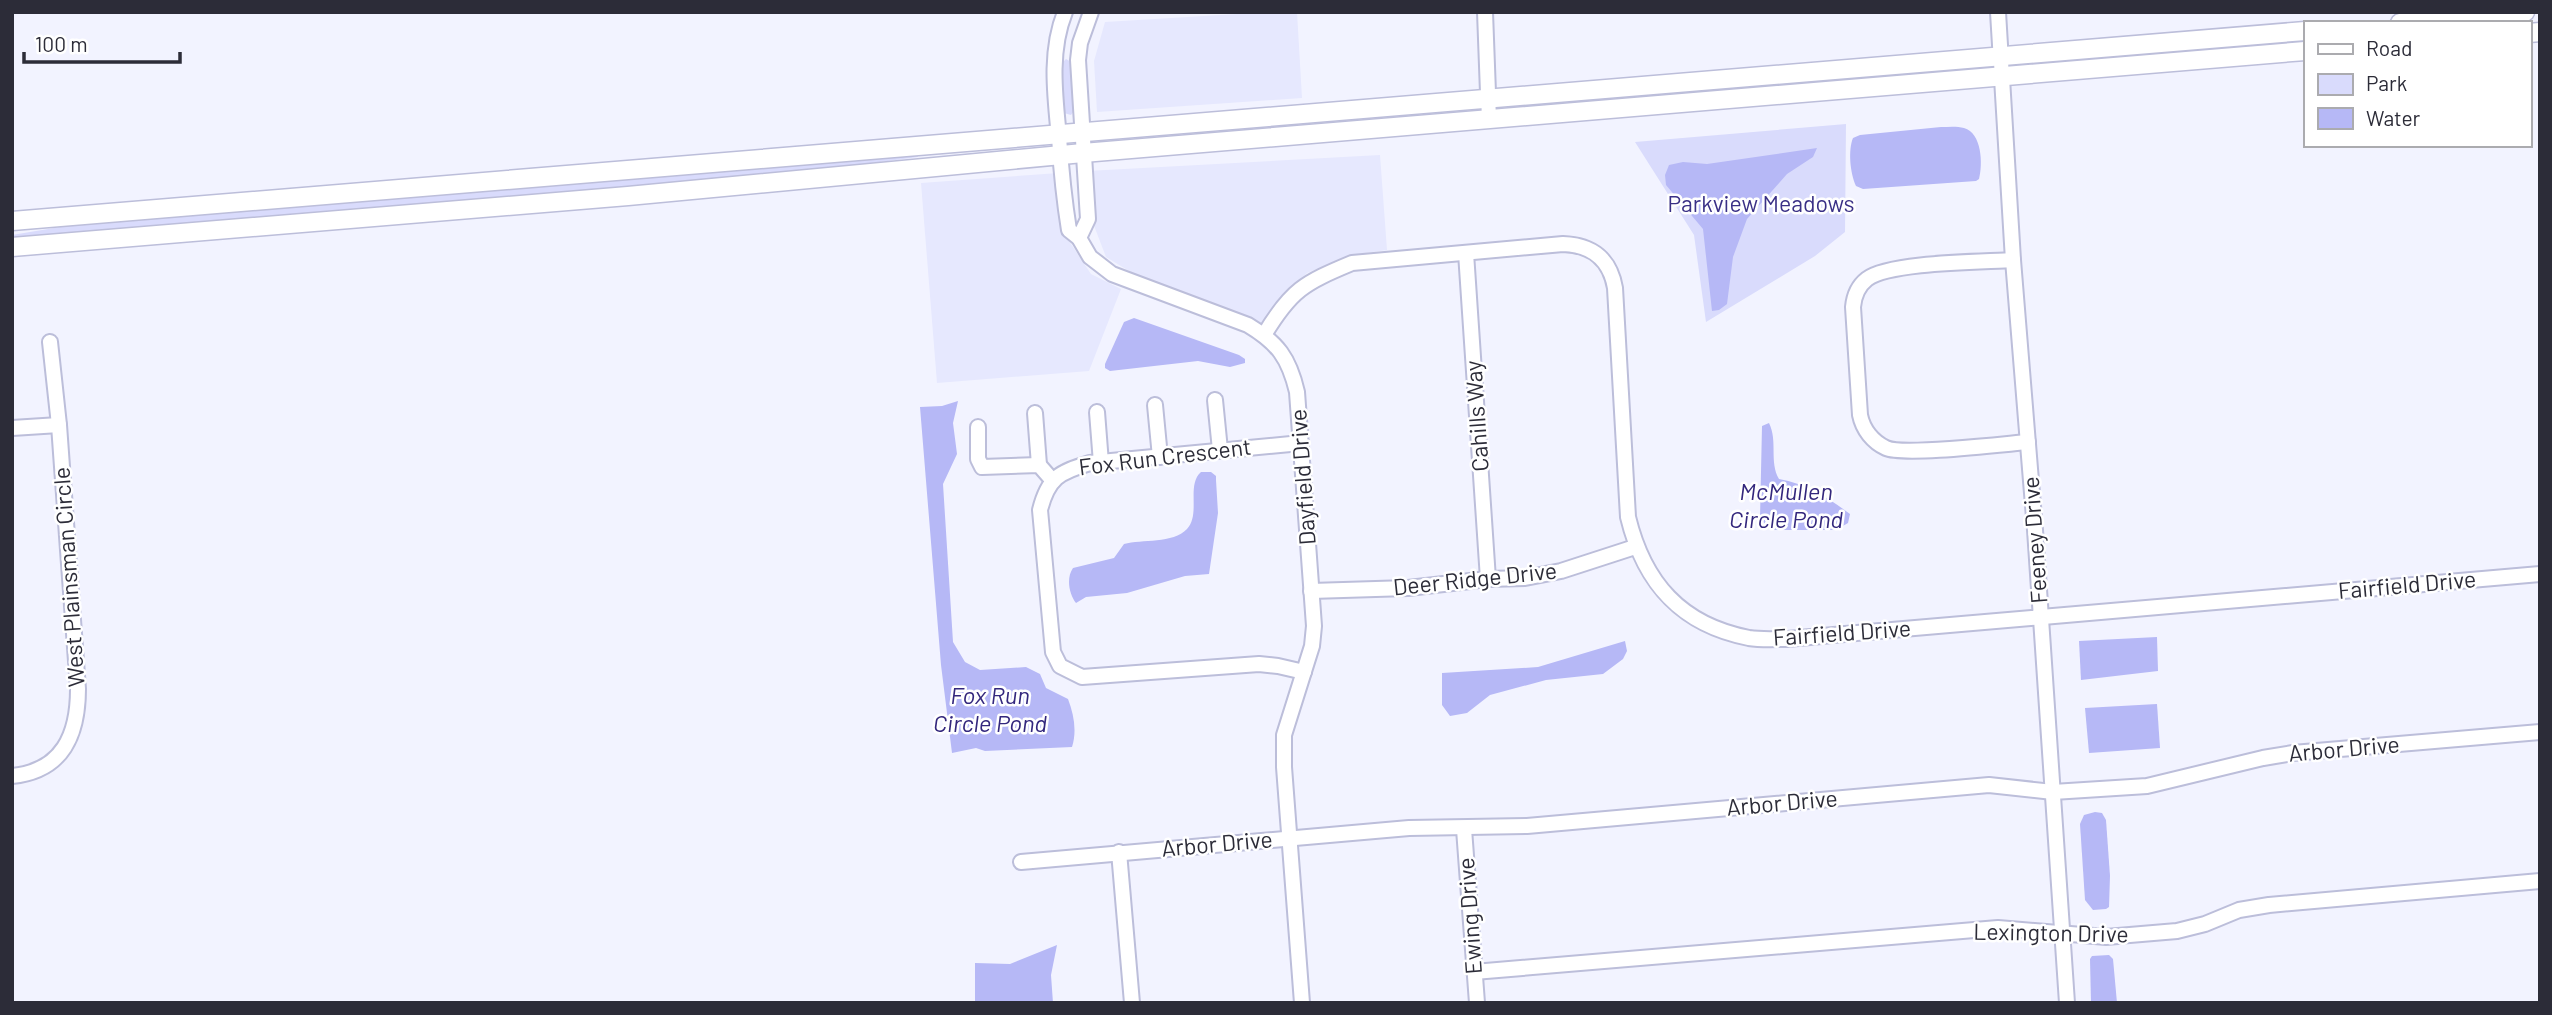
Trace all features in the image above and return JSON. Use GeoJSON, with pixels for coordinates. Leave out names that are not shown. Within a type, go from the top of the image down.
{"type":"FeatureCollection","features":[{"type":"Feature","properties":{"kind":"main road"},"geometry":{"type":"LineString","coordinates":[[2423,21],[2525,12]]}},
{"type":"Feature","properties":{"kind":"main road"},"geometry":{"type":"LineString","coordinates":[[12,222],[2304,31]]}},
{"type":"Feature","properties":{"kind":"main road"},"geometry":{"type":"LineString","coordinates":[[12,247],[600,199],[1083,153],[2304,51]]}},
{"type":"Feature","properties":{"kind":"street","name":"Dayfield Drive"},"geometry":{"type":"LineString","coordinates":[[1065,12],[1054,58],[1060,155],[1069,230],[1079,238],[1090,257],[1112,274],[1248,326],[1264,335],[1278,348],[1292,369],[1297,393],[1314,626],[1312,646],[1284,735],[1284,767],[1302,1003]]}},
{"type":"Feature","properties":{"kind":"street"},"geometry":{"type":"LineString","coordinates":[[1079,238],[1087,219],[1078,60],[1080,43],[1091,12]]}},
{"type":"Feature","properties":{"kind":"street"},"geometry":{"type":"LineString","coordinates":[[1485,12],[1489,120]]}},
{"type":"Feature","properties":{"kind":"street","name":"Feeney Drive"},"geometry":{"type":"LineString","coordinates":[[1998,12],[2013,260],[2067,1003]]}},
{"type":"Feature","properties":{"kind":"street","name":"Fairfield Drive"},"geometry":{"type":"LineString","coordinates":[[1264,335],[1280,309],[1297,290],[1352,263],[1574,244],[1590,248],[1599,254],[1608,267],[1615,288],[1628,517],[1636,547],[1663,593],[1686,611],[1717,629],[1751,639],[1787,639],[2540,574]]}},
{"type":"Feature","properties":{"kind":"street","name":"Cahills Way"},"geometry":{"type":"LineString","coordinates":[[1466,253],[1488,579]]}},
{"type":"Feature","properties":{"kind":"street"},"geometry":{"type":"LineString","coordinates":[[2013,260],[1890,269],[1866,279],[1854,296],[1853,307],[1860,415],[1871,438],[1892,450],[2028,442]]}},
{"type":"Feature","properties":{"kind":"street","name":"West Plainsman Circle"},"geometry":{"type":"LineString","coordinates":[[12,776],[33,772],[53,761],[73,734],[77,716],[78,689],[59,425],[50,342]]}},
{"type":"Feature","properties":{"kind":"street"},"geometry":{"type":"LineString","coordinates":[[1215,400],[1220,450]]}},
{"type":"Feature","properties":{"kind":"street"},"geometry":{"type":"LineString","coordinates":[[1155,405],[1160,457]]}},
{"type":"Feature","properties":{"kind":"street"},"geometry":{"type":"LineString","coordinates":[[1097,412],[1101,463]]}},
{"type":"Feature","properties":{"kind":"street"},"geometry":{"type":"LineString","coordinates":[[1035,413],[1039,465],[1053,481]]}},
{"type":"Feature","properties":{"kind":"street"},"geometry":{"type":"LineString","coordinates":[[12,428],[59,425]]}},
{"type":"Feature","properties":{"kind":"street"},"geometry":{"type":"LineString","coordinates":[[978,427],[978,459],[982,467],[1039,465]]}},
{"type":"Feature","properties":{"kind":"street","name":"Fox Run Crescent"},"geometry":{"type":"LineString","coordinates":[[1301,443],[1101,463],[1063,470],[1045,490],[1040,510],[1053,652],[1060,666],[1082,677],[1259,664],[1304,672]]}},
{"type":"Feature","properties":{"kind":"street","name":"Deer Ridge Drive"},"geometry":{"type":"LineString","coordinates":[[1311,591],[1408,588],[1488,579],[1525,578],[1561,571],[1636,547]]}},
{"type":"Feature","properties":{"kind":"street","name":"Arbor Drive"},"geometry":{"type":"LineString","coordinates":[[1021,862],[1409,828],[1464,829],[1540,824],[1989,785],[2053,792],[2147,786],[2293,753],[2540,732]]}},
{"type":"Feature","properties":{"kind":"street","name":"Ewing Drive"},"geometry":{"type":"LineString","coordinates":[[1464,829],[1477,1003]]}},
{"type":"Feature","properties":{"kind":"street"},"geometry":{"type":"LineString","coordinates":[[1119,852],[1132,1003]]}},
{"type":"Feature","properties":{"kind":"street","name":"Lexington Drive"},"geometry":{"type":"LineString","coordinates":[[1474,972],[1998,928],[2106,937],[2177,931],[2205,924],[2239,910],[2269,905],[2540,881]]}},
{"type":"Feature","properties":{"kind":"shaded area"},"geometry":{"type":"Polygon","coordinates":[[[1297,12],[1302,98],[1097,112],[1094,61],[1105,22],[1297,12]]]}},
{"type":"Feature","properties":{"kind":"shaded area"},"geometry":{"type":"Polygon","coordinates":[[[1380,155],[1387,250],[1351,255],[1307,273],[1261,323],[1139,277],[1106,257],[1093,223],[1087,171],[1380,155]]]}},
{"type":"Feature","properties":{"kind":"shaded area"},"geometry":{"type":"Polygon","coordinates":[[[1059,173],[1063,232],[1091,274],[1121,289],[1089,371],[937,383],[921,183],[1059,173]]]}},
{"type":"Feature","properties":{"kind":"green space"},"geometry":{"type":"Polygon","coordinates":[[[1066,59],[1071,62],[1074,111],[1071,115],[1064,113],[1061,64],[1066,59]]]}},
{"type":"Feature","properties":{"kind":"green space"},"geometry":{"type":"Polygon","coordinates":[[[1830,77],[1830,81],[1769,89],[1513,111],[1513,105],[1830,77]]]}},
{"type":"Feature","properties":{"kind":"green space","name":"Parkview Meadows"},"geometry":{"type":"Polygon","coordinates":[[[1846,124],[1845,232],[1815,256],[1706,322],[1694,235],[1635,142],[1846,124]]]}},
{"type":"Feature","properties":{"kind":"green space"},"geometry":{"type":"Polygon","coordinates":[[[917,154],[918,157],[842,167],[666,184],[12,240],[12,235],[96,221],[917,154]]]}},
{"type":"Feature","properties":{"kind":"water"},"geometry":{"type":"Polygon","coordinates":[[[1941,127],[1964,128],[1974,136],[1981,158],[1979,179],[1863,189],[1856,186],[1850,162],[1853,138],[1860,135],[1941,127]]]}},
{"type":"Feature","properties":{"kind":"water"},"geometry":{"type":"Polygon","coordinates":[[[1817,148],[1813,157],[1787,174],[1747,219],[1733,257],[1727,304],[1712,311],[1703,229],[1666,185],[1665,175],[1669,165],[1683,162],[1707,164],[1817,148]]]}},
{"type":"Feature","properties":{"kind":"water"},"geometry":{"type":"Polygon","coordinates":[[[1134,318],[1239,355],[1245,359],[1245,363],[1230,367],[1198,361],[1110,371],[1105,368],[1105,364],[1124,322],[1134,318]]]}},
{"type":"Feature","properties":{"kind":"water","name":"Fox Run Circle Pond"},"geometry":{"type":"Polygon","coordinates":[[[958,401],[953,423],[957,454],[943,484],[953,642],[965,662],[980,670],[1026,667],[1040,674],[1046,688],[1068,699],[1074,723],[1072,747],[985,751],[976,748],[952,753],[941,665],[920,407],[942,406],[958,401]]]}},
{"type":"Feature","properties":{"kind":"water","name":"McMullen Circle Pond"},"geometry":{"type":"Polygon","coordinates":[[[1769,423],[1773,437],[1774,466],[1779,479],[1808,488],[1833,502],[1850,514],[1848,523],[1836,530],[1770,530],[1760,518],[1762,426],[1769,423]]]}},
{"type":"Feature","properties":{"kind":"water"},"geometry":{"type":"Polygon","coordinates":[[[1201,472],[1211,472],[1216,476],[1218,513],[1209,574],[1185,576],[1127,593],[1086,597],[1076,603],[1069,586],[1073,568],[1114,558],[1124,544],[1166,539],[1187,529],[1193,516],[1194,484],[1201,472]]]}},
{"type":"Feature","properties":{"kind":"water"},"geometry":{"type":"Polygon","coordinates":[[[2157,637],[2158,671],[2081,680],[2079,641],[2157,637]]]}},
{"type":"Feature","properties":{"kind":"water"},"geometry":{"type":"Polygon","coordinates":[[[1625,641],[1627,651],[1623,659],[1603,674],[1546,680],[1490,695],[1467,713],[1450,716],[1442,705],[1442,673],[1538,667],[1625,641]]]}},
{"type":"Feature","properties":{"kind":"water"},"geometry":{"type":"Polygon","coordinates":[[[2157,704],[2160,748],[2089,753],[2085,708],[2157,704]]]}},
{"type":"Feature","properties":{"kind":"water"},"geometry":{"type":"Polygon","coordinates":[[[2102,813],[2106,820],[2110,876],[2109,907],[2093,910],[2085,900],[2080,824],[2084,815],[2102,813]]]}},
{"type":"Feature","properties":{"kind":"water"},"geometry":{"type":"Polygon","coordinates":[[[1057,945],[1051,975],[1053,1003],[975,1003],[975,963],[1010,964],[1057,945]]]}},
{"type":"Feature","properties":{"kind":"water"},"geometry":{"type":"Polygon","coordinates":[[[2109,955],[2113,959],[2117,1003],[2091,1003],[2090,959],[2092,956],[2109,955]]]}}]}
